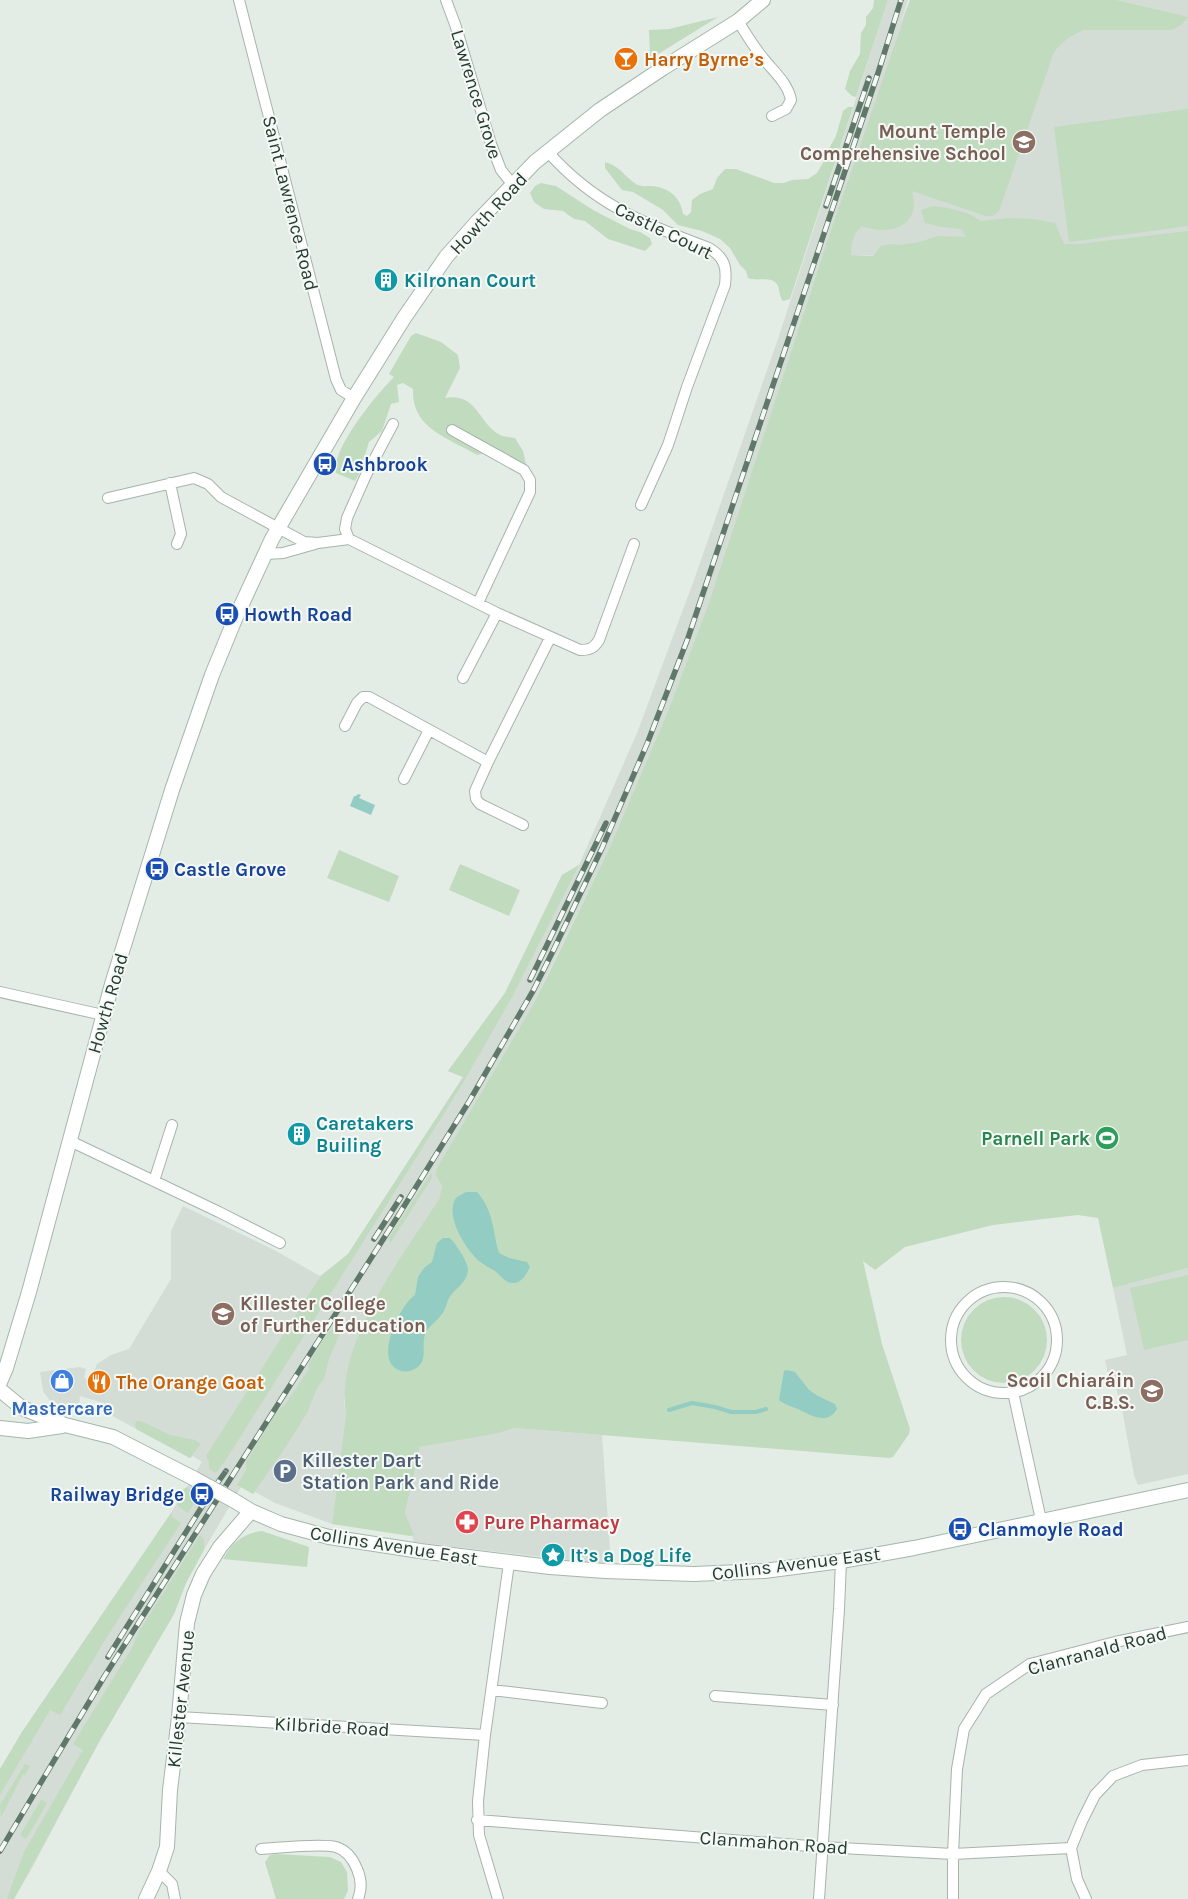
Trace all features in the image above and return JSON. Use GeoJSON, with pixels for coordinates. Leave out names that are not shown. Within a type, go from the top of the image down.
{"type":"FeatureCollection","features":[{"type":"Feature","properties":{"kind":"main road","name":"Howth Road"},"geometry":{"type":"LineString","coordinates":[[0,1382],[26,1302],[103,1015],[142,882],[187,743],[235,619],[279,528],[354,398],[404,318],[446,257],[513,185],[548,152],[612,101],[738,21],[763,0]]}},
{"type":"Feature","properties":{"kind":"main road","name":"Collins Avenue East"},"geometry":{"type":"LineString","coordinates":[[0,1390],[22,1408],[65,1425],[104,1434],[124,1441],[251,1511],[282,1524],[315,1534],[509,1563],[605,1571],[694,1574],[764,1571],[841,1561],[914,1548],[1188,1490]]}},
{"type":"Feature","properties":{"kind":"main road","name":"Collins Avenue East"},"geometry":{"type":"LineString","coordinates":[[0,1428],[28,1431],[65,1425]]}},
{"type":"Feature","properties":{"kind":"main road","name":"Killester Avenue"},"geometry":{"type":"LineString","coordinates":[[146,1899],[167,1848],[170,1790],[179,1717],[187,1623],[194,1595],[203,1574],[220,1547],[251,1511]]}},
{"type":"Feature","properties":{"kind":"street","name":"Saint Lawrence Road"},"geometry":{"type":"LineString","coordinates":[[239,0],[336,379],[341,390],[354,398]]}},
{"type":"Feature","properties":{"kind":"street","name":"Lawrence Grove"},"geometry":{"type":"LineString","coordinates":[[446,0],[491,144],[501,170],[513,185]]}},
{"type":"Feature","properties":{"kind":"street"},"geometry":{"type":"LineString","coordinates":[[738,21],[750,42],[790,92],[791,100],[786,108],[772,116]]}},
{"type":"Feature","properties":{"kind":"street","name":"Castle Court"},"geometry":{"type":"LineString","coordinates":[[548,152],[582,184],[620,211],[709,248],[718,254],[727,272],[725,285],[687,387],[668,445],[641,505]]}},
{"type":"Feature","properties":{"kind":"street"},"geometry":{"type":"LineString","coordinates":[[349,539],[346,529],[347,518],[366,475],[393,424]]}},
{"type":"Feature","properties":{"kind":"street"},"geometry":{"type":"LineString","coordinates":[[452,430],[524,470],[530,480],[530,492],[478,603]]}},
{"type":"Feature","properties":{"kind":"street"},"geometry":{"type":"LineString","coordinates":[[108,498],[194,478],[208,484],[221,497],[304,542],[318,543]]}},
{"type":"Feature","properties":{"kind":"street"},"geometry":{"type":"LineString","coordinates":[[170,483],[181,534],[177,544]]}},
{"type":"Feature","properties":{"kind":"street"},"geometry":{"type":"LineString","coordinates":[[266,554],[283,553],[318,543],[349,539],[550,638],[580,650],[588,650],[599,640],[634,544]]}},
{"type":"Feature","properties":{"kind":"street"},"geometry":{"type":"LineString","coordinates":[[463,678],[497,613]]}},
{"type":"Feature","properties":{"kind":"street"},"geometry":{"type":"LineString","coordinates":[[523,825],[480,804],[476,799],[475,791],[550,638]]}},
{"type":"Feature","properties":{"kind":"street"},"geometry":{"type":"LineString","coordinates":[[345,726],[356,703],[363,697],[369,697],[488,762]]}},
{"type":"Feature","properties":{"kind":"street"},"geometry":{"type":"LineString","coordinates":[[404,779],[429,730]]}},
{"type":"Feature","properties":{"kind":"street"},"geometry":{"type":"LineString","coordinates":[[0,992],[103,1015]]}},
{"type":"Feature","properties":{"kind":"street"},"geometry":{"type":"LineString","coordinates":[[154,1181],[172,1125]]}},
{"type":"Feature","properties":{"kind":"street"},"geometry":{"type":"LineString","coordinates":[[70,1141],[280,1244]]}},
{"type":"Feature","properties":{"kind":"street"},"geometry":{"type":"LineString","coordinates":[[1004,1287],[1021,1290],[1037,1298],[1048,1310],[1056,1332],[1057,1344],[1053,1361],[1043,1376],[1030,1386],[1013,1392],[995,1392],[979,1387],[965,1376],[955,1361],[951,1344],[952,1327],[959,1311],[971,1298],[987,1290],[1004,1287]]}},
{"type":"Feature","properties":{"kind":"street"},"geometry":{"type":"LineString","coordinates":[[1013,1392],[1041,1520]]}},
{"type":"Feature","properties":{"kind":"street"},"geometry":{"type":"LineString","coordinates":[[819,1899],[840,1609],[841,1561]]}},
{"type":"Feature","properties":{"kind":"street"},"geometry":{"type":"LineString","coordinates":[[498,1899],[479,1835],[477,1820],[485,1735],[509,1563]]}},
{"type":"Feature","properties":{"kind":"street","name":"Clanranald Road"},"geometry":{"type":"LineString","coordinates":[[953,1899],[957,1769],[964,1729],[986,1694],[1030,1664],[1115,1642],[1188,1627]]}},
{"type":"Feature","properties":{"kind":"street"},"geometry":{"type":"LineString","coordinates":[[492,1690],[602,1703]]}},
{"type":"Feature","properties":{"kind":"street"},"geometry":{"type":"LineString","coordinates":[[715,1696],[833,1705]]}},
{"type":"Feature","properties":{"kind":"street","name":"Kilbride Road"},"geometry":{"type":"LineString","coordinates":[[179,1717],[485,1735]]}},
{"type":"Feature","properties":{"kind":"street"},"geometry":{"type":"LineString","coordinates":[[1086,1899],[1077,1880],[1071,1848],[1095,1795],[1113,1776],[1142,1765],[1188,1760]]}},
{"type":"Feature","properties":{"kind":"street","name":"Clanmahon Road"},"geometry":{"type":"LineString","coordinates":[[477,1820],[822,1847],[953,1854],[1071,1848]]}},
{"type":"Feature","properties":{"kind":"street"},"geometry":{"type":"LineString","coordinates":[[261,1849],[336,1847],[347,1853],[359,1874],[361,1892],[358,1899]]}},
{"type":"Feature","properties":{"kind":"street"},"geometry":{"type":"LineString","coordinates":[[159,1871],[172,1884],[175,1899]]}},
{"type":"Feature","properties":{"kind":"shaded area"},"geometry":{"type":"Polygon","coordinates":[[[888,0],[908,0],[901,22],[910,0],[1188,0],[1188,246],[960,258],[823,254],[708,605],[668,711],[609,849],[531,1008],[438,1166],[435,1174],[442,1186],[439,1199],[378,1295],[359,1333],[348,1373],[344,1402],[346,1414],[332,1524],[275,1503],[241,1487],[195,1565],[174,1614],[99,1742],[14,1899],[0,1899],[0,1769],[22,1732],[171,1513],[202,1462],[193,1456],[190,1458],[105,1412],[102,1408],[103,1403],[80,1396],[78,1413],[53,1405],[43,1391],[40,1372],[80,1367],[86,1369],[84,1378],[91,1380],[97,1364],[111,1355],[129,1349],[171,1279],[171,1231],[183,1206],[276,1251],[320,1276],[348,1254],[463,1077],[448,1071],[505,993],[562,875],[579,865],[637,733],[694,580],[779,336],[888,0]]]}},
{"type":"Feature","properties":{"kind":"shaded area","name":"Scoil Chiaráin C.B.S."},"geometry":{"type":"Polygon","coordinates":[[[1188,1268],[1188,1474],[1138,1485],[1134,1475],[1122,1409],[1112,1373],[1108,1374],[1105,1360],[1127,1355],[1113,1288],[1188,1268]]]}},
{"type":"Feature","properties":{"kind":"shaded area"},"geometry":{"type":"Polygon","coordinates":[[[514,1428],[602,1435],[611,1565],[414,1542],[405,1513],[420,1447],[514,1428]]]}},
{"type":"Feature","properties":{"kind":"green space"},"geometry":{"type":"Polygon","coordinates":[[[874,0],[888,0],[856,97],[852,96],[845,89],[850,71],[860,54],[861,33],[866,25],[866,17],[873,8],[874,0]]]}},
{"type":"Feature","properties":{"kind":"green space"},"geometry":{"type":"Polygon","coordinates":[[[910,0],[1116,0],[1188,17],[1181,25],[1172,30],[1084,30],[1067,39],[1054,52],[999,211],[993,216],[986,216],[912,191],[914,208],[910,218],[899,227],[892,229],[876,230],[862,226],[854,239],[851,255],[873,256],[881,246],[920,242],[937,236],[966,237],[961,229],[925,223],[921,210],[933,206],[967,213],[981,221],[1009,218],[1055,223],[1064,244],[1079,244],[1188,231],[1188,1268],[1113,1288],[1098,1218],[1078,1215],[993,1225],[905,1247],[875,1270],[863,1261],[882,1344],[910,1429],[909,1434],[893,1457],[514,1428],[498,1433],[420,1447],[405,1513],[414,1535],[410,1536],[332,1524],[346,1414],[345,1387],[350,1358],[374,1301],[439,1199],[442,1186],[435,1174],[438,1166],[531,1008],[549,973],[609,849],[668,711],[708,605],[823,254],[910,0]]]}},
{"type":"Feature","properties":{"kind":"green space"},"geometry":{"type":"Polygon","coordinates":[[[718,17],[650,59],[649,30],[669,29],[718,17]]]}},
{"type":"Feature","properties":{"kind":"green space"},"geometry":{"type":"Polygon","coordinates":[[[848,107],[853,107],[790,299],[783,301],[776,283],[769,280],[748,278],[746,271],[730,248],[720,239],[702,231],[678,225],[663,210],[633,192],[622,190],[605,168],[605,162],[618,169],[638,185],[663,188],[673,194],[680,203],[683,214],[687,216],[691,212],[692,200],[700,194],[713,189],[717,178],[725,169],[736,169],[774,183],[808,179],[817,173],[836,136],[843,111],[848,107]]]}},
{"type":"Feature","properties":{"kind":"green space"},"geometry":{"type":"Polygon","coordinates":[[[1188,109],[1188,226],[1069,242],[1054,127],[1188,109]]]}},
{"type":"Feature","properties":{"kind":"green space"},"geometry":{"type":"Polygon","coordinates":[[[541,183],[556,186],[593,210],[630,229],[640,232],[650,238],[652,244],[645,251],[608,239],[585,221],[574,219],[563,211],[544,209],[534,202],[530,193],[535,186],[541,183]]]}},
{"type":"Feature","properties":{"kind":"green space"},"geometry":{"type":"Polygon","coordinates":[[[416,333],[441,342],[458,355],[460,368],[445,398],[456,397],[471,404],[493,430],[502,436],[515,438],[523,451],[526,464],[519,463],[498,450],[477,455],[434,431],[418,414],[414,403],[413,389],[403,383],[397,385],[399,402],[391,404],[382,431],[369,442],[355,481],[336,473],[336,463],[348,437],[357,422],[394,377],[389,374],[411,336],[416,333]]]}},
{"type":"Feature","properties":{"kind":"green space"},"geometry":{"type":"Polygon","coordinates":[[[339,850],[399,876],[389,902],[327,878],[339,850]]]}},
{"type":"Feature","properties":{"kind":"green space"},"geometry":{"type":"Polygon","coordinates":[[[460,864],[520,890],[509,916],[449,890],[460,864]]]}},
{"type":"Feature","properties":{"kind":"green space"},"geometry":{"type":"Polygon","coordinates":[[[579,865],[512,997],[460,1088],[227,1458],[216,1473],[209,1469],[209,1462],[206,1456],[320,1277],[348,1254],[463,1077],[448,1071],[505,993],[562,875],[579,865]]]}},
{"type":"Feature","properties":{"kind":"green space"},"geometry":{"type":"Polygon","coordinates":[[[431,1173],[432,1178],[391,1242],[388,1239],[431,1173]]]}},
{"type":"Feature","properties":{"kind":"green space"},"geometry":{"type":"Polygon","coordinates":[[[1188,1275],[1188,1340],[1144,1350],[1130,1288],[1188,1275]]]}},
{"type":"Feature","properties":{"kind":"green space"},"geometry":{"type":"Polygon","coordinates":[[[1004,1297],[1021,1300],[1035,1309],[1044,1323],[1047,1340],[1044,1357],[1035,1371],[1021,1380],[1004,1383],[987,1380],[973,1371],[964,1357],[961,1340],[964,1323],[973,1309],[987,1300],[1004,1297]]]}},
{"type":"Feature","properties":{"kind":"green space"},"geometry":{"type":"Polygon","coordinates":[[[343,1318],[344,1323],[329,1359],[324,1379],[317,1388],[307,1413],[285,1448],[253,1494],[237,1485],[246,1470],[246,1462],[278,1410],[285,1405],[309,1369],[308,1365],[325,1336],[343,1318]]]}},
{"type":"Feature","properties":{"kind":"green space"},"geometry":{"type":"Polygon","coordinates":[[[136,1421],[141,1421],[170,1435],[195,1440],[201,1444],[190,1458],[136,1429],[136,1421]]]}},
{"type":"Feature","properties":{"kind":"green space"},"geometry":{"type":"Polygon","coordinates":[[[187,1487],[198,1497],[188,1513],[178,1506],[175,1498],[177,1493],[187,1487]]]}},
{"type":"Feature","properties":{"kind":"green space"},"geometry":{"type":"Polygon","coordinates":[[[171,1513],[172,1517],[181,1523],[110,1632],[60,1715],[50,1710],[0,1795],[0,1769],[22,1732],[171,1513]]]}},
{"type":"Feature","properties":{"kind":"green space"},"geometry":{"type":"Polygon","coordinates":[[[262,1531],[309,1547],[307,1567],[223,1559],[230,1548],[239,1540],[249,1534],[262,1531]]]}},
{"type":"Feature","properties":{"kind":"green space"},"geometry":{"type":"Polygon","coordinates":[[[200,1535],[204,1540],[204,1550],[186,1583],[174,1614],[99,1742],[14,1899],[7,1899],[24,1852],[83,1750],[73,1744],[133,1646],[138,1633],[200,1535]]]}},
{"type":"Feature","properties":{"kind":"green space"},"geometry":{"type":"Polygon","coordinates":[[[25,1764],[30,1766],[25,1775],[23,1774],[1,1817],[0,1805],[25,1764]]]}},
{"type":"Feature","properties":{"kind":"green space"},"geometry":{"type":"Polygon","coordinates":[[[41,1800],[47,1803],[26,1839],[20,1835],[41,1800]]]}},
{"type":"Feature","properties":{"kind":"green space"},"geometry":{"type":"Polygon","coordinates":[[[270,1855],[330,1857],[341,1862],[347,1872],[348,1891],[344,1899],[276,1899],[265,1862],[270,1855]]]}},
{"type":"Feature","properties":{"kind":"water"},"geometry":{"type":"Polygon","coordinates":[[[361,795],[359,798],[375,805],[371,815],[350,806],[354,796],[361,795]]]}},
{"type":"Feature","properties":{"kind":"water"},"geometry":{"type":"Polygon","coordinates":[[[466,1192],[477,1192],[487,1206],[499,1253],[509,1258],[527,1262],[530,1267],[520,1281],[511,1283],[506,1281],[479,1261],[463,1241],[455,1223],[453,1205],[456,1198],[466,1192]]]}},
{"type":"Feature","properties":{"kind":"water"},"geometry":{"type":"Polygon","coordinates":[[[443,1238],[450,1238],[464,1258],[468,1270],[467,1275],[451,1294],[443,1313],[426,1332],[421,1364],[410,1371],[400,1371],[390,1361],[388,1352],[389,1341],[403,1308],[415,1295],[418,1277],[424,1268],[432,1262],[437,1243],[443,1238]]]}},
{"type":"Feature","properties":{"kind":"water"},"geometry":{"type":"Polygon","coordinates":[[[784,1371],[795,1372],[809,1390],[835,1404],[837,1409],[833,1414],[829,1417],[819,1418],[779,1400],[784,1371]]]}},
{"type":"Feature","properties":{"kind":"waterway"},"geometry":{"type":"LineString","coordinates":[[669,1410],[692,1403],[731,1412],[756,1412],[766,1409]]}},
{"type":"Feature","properties":{"kind":"railway"},"geometry":{"type":"LineString","coordinates":[[0,1851],[104,1677],[470,1100],[533,991],[554,949],[602,848],[647,744],[688,638],[901,0]]}},
{"type":"Feature","properties":{"kind":"railway"},"geometry":{"type":"LineString","coordinates":[[826,206],[869,78]]}},
{"type":"Feature","properties":{"kind":"railway"},"geometry":{"type":"LineString","coordinates":[[530,980],[606,823]]}},
{"type":"Feature","properties":{"kind":"railway"},"geometry":{"type":"LineString","coordinates":[[374,1239],[401,1197]]}},
{"type":"Feature","properties":{"kind":"railway"},"geometry":{"type":"LineString","coordinates":[[108,1657],[226,1471]]}},
{"type":"Feature","properties":{"kind":"place","name":"Harry Byrne’s"},"geometry":{"type":"Point","coordinates":[626,59]}},
{"type":"Feature","properties":{"kind":"place","name":"Mount Temple Comprehensive School"},"geometry":{"type":"Point","coordinates":[1024,142]}},
{"type":"Feature","properties":{"kind":"place","name":"Kilronan Court"},"geometry":{"type":"Point","coordinates":[386,280]}},
{"type":"Feature","properties":{"kind":"place","name":"Ashbrook"},"geometry":{"type":"Point","coordinates":[325,464]}},
{"type":"Feature","properties":{"kind":"place","name":"Howth Road"},"geometry":{"type":"Point","coordinates":[227,614]}},
{"type":"Feature","properties":{"kind":"place","name":"Castle Grove"},"geometry":{"type":"Point","coordinates":[157,869]}},
{"type":"Feature","properties":{"kind":"place","name":"Caretakers Builing"},"geometry":{"type":"Point","coordinates":[299,1134]}},
{"type":"Feature","properties":{"kind":"place","name":"Parnell Park"},"geometry":{"type":"Point","coordinates":[1107,1138]}},
{"type":"Feature","properties":{"kind":"place","name":"Killester College of Further Education"},"geometry":{"type":"Point","coordinates":[223,1314]}},
{"type":"Feature","properties":{"kind":"place","name":"Mastercare"},"geometry":{"type":"Point","coordinates":[62,1381]}},
{"type":"Feature","properties":{"kind":"place","name":"The Orange Goat"},"geometry":{"type":"Point","coordinates":[99,1382]}},
{"type":"Feature","properties":{"kind":"place","name":"Scoil Chiaráin C.B.S."},"geometry":{"type":"Point","coordinates":[1152,1391]}},
{"type":"Feature","properties":{"kind":"place","name":"Killester Dart Station Park and Ride"},"geometry":{"type":"Point","coordinates":[285,1471]}},
{"type":"Feature","properties":{"kind":"place","name":"Railway Bridge"},"geometry":{"type":"Point","coordinates":[202,1494]}},
{"type":"Feature","properties":{"kind":"place","name":"Pure Pharmacy"},"geometry":{"type":"Point","coordinates":[467,1522]}},
{"type":"Feature","properties":{"kind":"place","name":"Clanmoyle Road"},"geometry":{"type":"Point","coordinates":[960,1529]}},
{"type":"Feature","properties":{"kind":"place","name":"It’s a Dog Life"},"geometry":{"type":"Point","coordinates":[553,1555]}}]}
